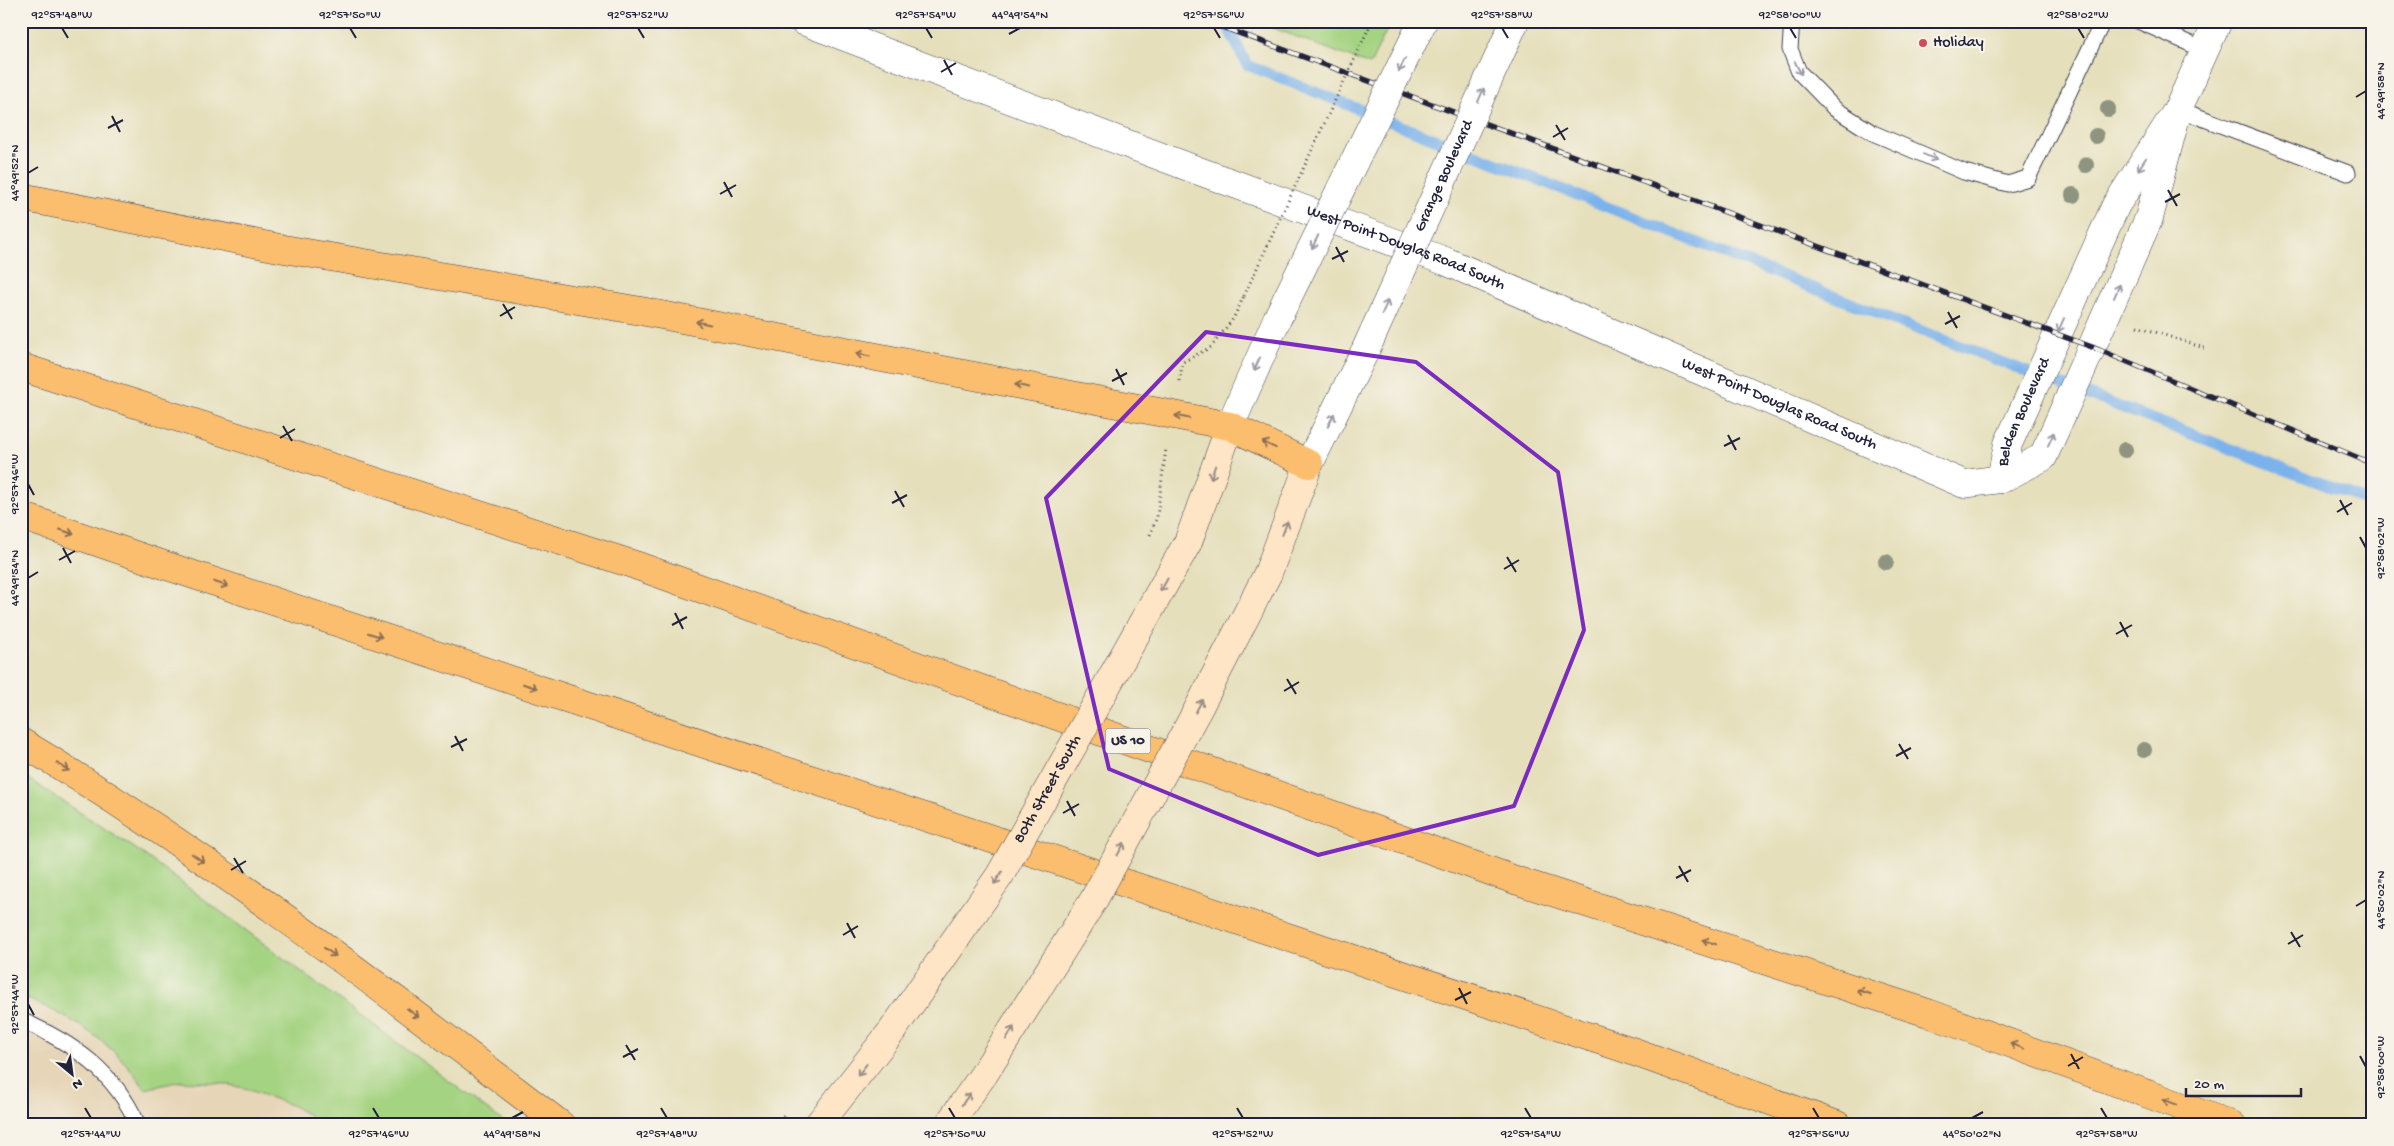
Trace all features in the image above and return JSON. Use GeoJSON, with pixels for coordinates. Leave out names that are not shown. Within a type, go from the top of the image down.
{"type":"FeatureCollection","features":[{"type":"Feature","properties":{"kind":"highway"},"geometry":{"type":"LineString","coordinates":[[21,197],[284,249],[641,311],[1230,426],[1309,464]]}},
{"type":"Feature","properties":{"kind":"highway","name":"US 10"},"geometry":{"type":"LineString","coordinates":[[21,366],[635,565],[1518,881],[1928,1013],[2232,1125]]}},
{"type":"Feature","properties":{"kind":"highway"},"geometry":{"type":"LineString","coordinates":[[21,516],[1632,1051],[1837,1125]]}},
{"type":"Feature","properties":{"kind":"highway"},"geometry":{"type":"LineString","coordinates":[[21,742],[94,787],[174,841],[374,984],[561,1125]]}},
{"type":"Feature","properties":{"kind":"main road","name":"80th Street South"},"geometry":{"type":"LineString","coordinates":[[818,1125],[892,1031],[1000,875],[1188,542],[1230,426]]}},
{"type":"Feature","properties":{"kind":"main road"},"geometry":{"type":"LineString","coordinates":[[948,1125],[984,1074],[1093,901],[1268,574],[1309,464]]}},
{"type":"Feature","properties":{"kind":"street","name":"West Point Douglas Road South"},"geometry":{"type":"LineString","coordinates":[[803,21],[1199,171],[1445,261],[1964,484],[2002,479]]}},
{"type":"Feature","properties":{"kind":"street"},"geometry":{"type":"LineString","coordinates":[[1230,426],[1277,319],[1423,21]]}},
{"type":"Feature","properties":{"kind":"street","name":"Grange Boulevard"},"geometry":{"type":"LineString","coordinates":[[1309,464],[1365,351],[1515,21]]}},
{"type":"Feature","properties":{"kind":"street","name":"Belden Boulevard"},"geometry":{"type":"LineString","coordinates":[[2002,479],[2043,457],[2149,218],[2178,109],[2218,21]]}},
{"type":"Feature","properties":{"kind":"street","name":"Belden Boulevard"},"geometry":{"type":"LineString","coordinates":[[2002,479],[2008,444],[2116,205],[2178,109]]}},
{"type":"Feature","properties":{"kind":"lane"},"geometry":{"type":"LineString","coordinates":[[1792,21],[1790,49],[1799,72],[1835,109],[1873,133],[1964,172],[2008,184],[2028,178],[2103,21]]}},
{"type":"Feature","properties":{"kind":"lane"},"geometry":{"type":"LineString","coordinates":[[2138,21],[2204,50]]}},
{"type":"Feature","properties":{"kind":"lane"},"geometry":{"type":"LineString","coordinates":[[2178,109],[2348,173]]}},
{"type":"Feature","properties":{"kind":"lane"},"geometry":{"type":"LineString","coordinates":[[21,1020],[58,1038],[96,1064],[119,1091],[138,1125]]}},
{"type":"Feature","properties":{"kind":"path"},"geometry":{"type":"LineString","coordinates":[[1244,296],[1372,21]]}},
{"type":"Feature","properties":{"kind":"path"},"geometry":{"type":"LineString","coordinates":[[2106,315],[2207,350]]}},
{"type":"Feature","properties":{"kind":"highlighted area"},"geometry":{"type":"Polygon","coordinates":[[[1206,332],[1416,362],[1558,472],[1584,630],[1514,806],[1318,855],[1109,769],[1046,498],[1206,332]]]}},
{"type":"Feature","properties":{"kind":"shaded area"},"geometry":{"type":"Polygon","coordinates":[[[21,868],[404,1125],[21,1125],[21,868]]]}},
{"type":"Feature","properties":{"kind":"green space"},"geometry":{"type":"Polygon","coordinates":[[[1255,21],[1391,21],[1370,65],[1255,21]]]}},
{"type":"Feature","properties":{"kind":"green space"},"geometry":{"type":"Polygon","coordinates":[[[21,774],[139,851],[508,1125],[326,1125],[293,1106],[244,1088],[220,1083],[181,1081],[145,1089],[133,1072],[106,1044],[74,1022],[21,996],[21,774]]]}},
{"type":"Feature","properties":{"kind":"waterway"},"geometry":{"type":"LineString","coordinates":[[1225,21],[1247,65],[1965,348],[2373,503]]}},
{"type":"Feature","properties":{"kind":"railway"},"geometry":{"type":"LineString","coordinates":[[1206,21],[2092,347],[2373,464]]}},
{"type":"Feature","properties":{"kind":"place","name":"Holiday"},"geometry":{"type":"Point","coordinates":[1923,43]}}]}
